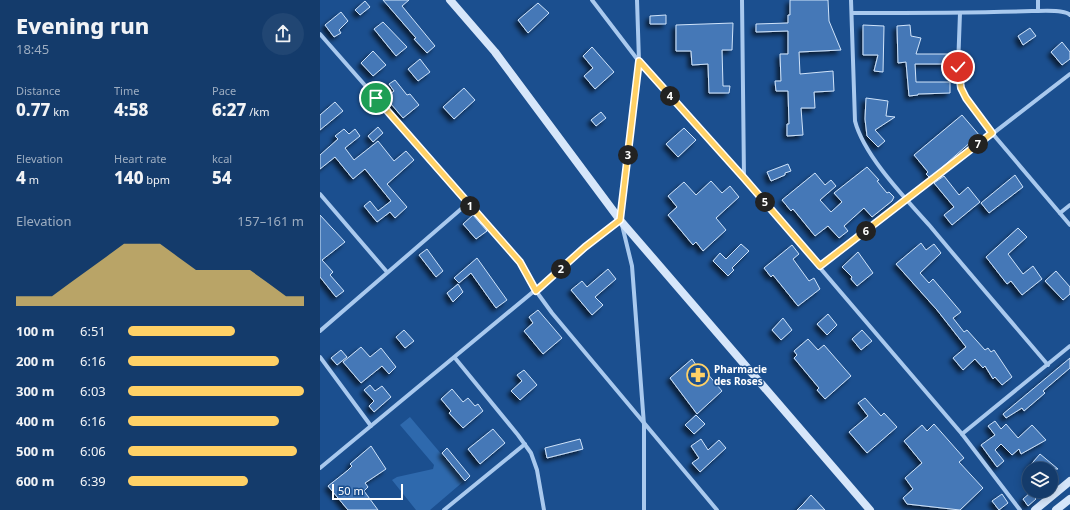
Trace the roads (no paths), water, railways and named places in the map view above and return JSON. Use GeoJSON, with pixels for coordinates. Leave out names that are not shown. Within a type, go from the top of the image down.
{"type":"FeatureCollection","features":[{"type":"Feature","properties":{"kind":"street"},"geometry":{"type":"LineString","coordinates":[[450,0],[495,52],[620,220],[870,510]]}},
{"type":"Feature","properties":{"kind":"street"},"geometry":{"type":"LineString","coordinates":[[592,0],[639,61],[744,178],[962,434],[1020,510]]}},
{"type":"Feature","properties":{"kind":"street"},"geometry":{"type":"LineString","coordinates":[[637,0],[639,61],[620,220],[632,266],[644,425],[644,510]]}},
{"type":"Feature","properties":{"kind":"street"},"geometry":{"type":"LineString","coordinates":[[742,0],[744,178]]}},
{"type":"Feature","properties":{"kind":"street"},"geometry":{"type":"LineString","coordinates":[[851,0],[855,121],[858,134],[866,148],[907,199],[1048,365]]}},
{"type":"Feature","properties":{"kind":"street"},"geometry":{"type":"LineString","coordinates":[[1038,0],[1038,11]]}},
{"type":"Feature","properties":{"kind":"street"},"geometry":{"type":"LineString","coordinates":[[852,13],[1066,11],[1070,15]]}},
{"type":"Feature","properties":{"kind":"street"},"geometry":{"type":"LineString","coordinates":[[960,13],[958,67],[961,88],[966,98],[992,133],[1070,225]]}},
{"type":"Feature","properties":{"kind":"street"},"geometry":{"type":"LineString","coordinates":[[320,34],[520,262],[536,291],[644,425],[717,510]]}},
{"type":"Feature","properties":{"kind":"street"},"geometry":{"type":"LineString","coordinates":[[820,266],[1070,74]]}},
{"type":"Feature","properties":{"kind":"street"},"geometry":{"type":"LineString","coordinates":[[320,194],[387,272]]}},
{"type":"Feature","properties":{"kind":"street"},"geometry":{"type":"LineString","coordinates":[[320,331],[468,203]]}},
{"type":"Feature","properties":{"kind":"street"},"geometry":{"type":"LineString","coordinates":[[1060,213],[1070,205]]}},
{"type":"Feature","properties":{"kind":"street"},"geometry":{"type":"LineString","coordinates":[[320,468],[536,291],[585,247],[620,220]]}},
{"type":"Feature","properties":{"kind":"street"},"geometry":{"type":"LineString","coordinates":[[962,434],[1070,346]]}},
{"type":"Feature","properties":{"kind":"street"},"geometry":{"type":"LineString","coordinates":[[320,357],[370,426]]}},
{"type":"Feature","properties":{"kind":"street"},"geometry":{"type":"LineString","coordinates":[[455,358],[531,453],[537,470],[544,510]]}},
{"type":"Feature","properties":{"kind":"street"},"geometry":{"type":"LineString","coordinates":[[444,510],[525,444]]}},
{"type":"Feature","properties":{"kind":"street"},"geometry":{"type":"LineString","coordinates":[[1035,510],[1070,481]]}},
{"type":"Feature","properties":{"kind":"street"},"geometry":{"type":"LineString","coordinates":[[1056,510],[1070,499]]}},
{"type":"Feature","properties":{"kind":"place","name":"Pharmacie des Roses"},"geometry":{"type":"Point","coordinates":[698,375]}}]}
